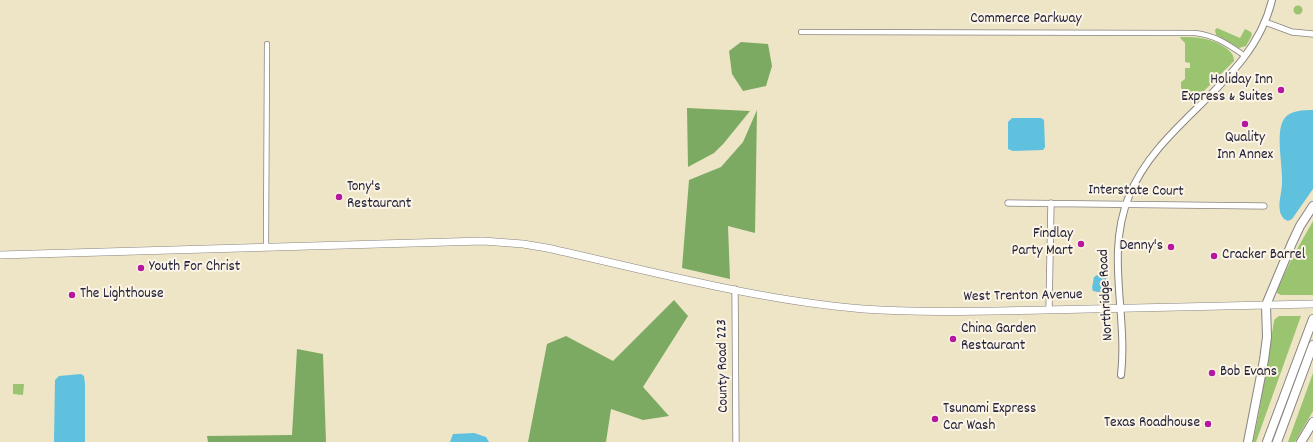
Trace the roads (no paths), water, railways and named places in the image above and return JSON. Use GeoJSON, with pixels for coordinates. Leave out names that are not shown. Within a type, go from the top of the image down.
{"type":"FeatureCollection","features":[{"type":"Feature","properties":{"kind":"highway"},"geometry":{"type":"LineString","coordinates":[[1248,442],[1264,360],[1267,337],[1266,305],[1300,226],[1313,206]]}},
{"type":"Feature","properties":{"kind":"highway"},"geometry":{"type":"LineString","coordinates":[[1267,442],[1313,319]]}},
{"type":"Feature","properties":{"kind":"highway"},"geometry":{"type":"LineString","coordinates":[[1276,442],[1313,345]]}},
{"type":"Feature","properties":{"kind":"highway"},"geometry":{"type":"LineString","coordinates":[[1301,442],[1313,422]]}},
{"type":"Feature","properties":{"kind":"main road","name":"Northridge Road"},"geometry":{"type":"LineString","coordinates":[[1121,375],[1123,362],[1122,329],[1118,290],[1117,255],[1119,231],[1126,204],[1139,174],[1152,154],[1230,74],[1245,56],[1258,36],[1272,0]]}},
{"type":"Feature","properties":{"kind":"main road","name":"West Trenton Avenue"},"geometry":{"type":"LineString","coordinates":[[0,255],[500,242],[547,248],[735,289],[820,304],[863,308],[954,311],[1313,304]]}},
{"type":"Feature","properties":{"kind":"street"},"geometry":{"type":"LineString","coordinates":[[1264,22],[1292,32],[1313,34]]}},
{"type":"Feature","properties":{"kind":"street","name":"Commerce Parkway"},"geometry":{"type":"LineString","coordinates":[[801,32],[1195,33],[1218,39],[1245,56]]}},
{"type":"Feature","properties":{"kind":"street"},"geometry":{"type":"LineString","coordinates":[[266,44],[266,247]]}},
{"type":"Feature","properties":{"kind":"street","name":"Interstate Court"},"geometry":{"type":"LineString","coordinates":[[1008,203],[1264,206]]}},
{"type":"Feature","properties":{"kind":"street"},"geometry":{"type":"LineString","coordinates":[[1049,310],[1051,203]]}},
{"type":"Feature","properties":{"kind":"street","name":"County Road 223"},"geometry":{"type":"LineString","coordinates":[[735,289],[736,442]]}},
{"type":"Feature","properties":{"kind":"water"},"geometry":{"type":"Polygon","coordinates":[[[1313,110],[1313,189],[1292,219],[1288,221],[1284,219],[1280,212],[1282,183],[1280,140],[1281,125],[1284,119],[1290,114],[1297,111],[1313,110]]]}},
{"type":"Feature","properties":{"kind":"water"},"geometry":{"type":"Polygon","coordinates":[[[1012,118],[1041,118],[1044,120],[1045,147],[1043,150],[1013,151],[1008,149],[1008,122],[1012,118]]]}},
{"type":"Feature","properties":{"kind":"water"},"geometry":{"type":"Polygon","coordinates":[[[1102,272],[1106,275],[1107,287],[1105,292],[1093,291],[1092,288],[1094,277],[1102,272]]]}},
{"type":"Feature","properties":{"kind":"water"},"geometry":{"type":"Polygon","coordinates":[[[81,374],[84,376],[85,384],[85,442],[54,442],[55,380],[59,376],[81,374]]]}},
{"type":"Feature","properties":{"kind":"water"},"geometry":{"type":"Polygon","coordinates":[[[474,433],[486,437],[489,442],[450,442],[453,434],[474,433]]]}},
{"type":"Feature","properties":{"kind":"place","name":"Holiday Inn Express & Suites"},"geometry":{"type":"Point","coordinates":[1281,90]}},
{"type":"Feature","properties":{"kind":"place","name":"Quality Inn Annex"},"geometry":{"type":"Point","coordinates":[1245,124]}},
{"type":"Feature","properties":{"kind":"place","name":"Tony's Restaurant"},"geometry":{"type":"Point","coordinates":[339,197]}},
{"type":"Feature","properties":{"kind":"place","name":"Findlay Party Mart"},"geometry":{"type":"Point","coordinates":[1081,244]}},
{"type":"Feature","properties":{"kind":"place","name":"Denny's"},"geometry":{"type":"Point","coordinates":[1171,247]}},
{"type":"Feature","properties":{"kind":"place","name":"Cracker Barrel"},"geometry":{"type":"Point","coordinates":[1214,256]}},
{"type":"Feature","properties":{"kind":"place","name":"Youth For Christ"},"geometry":{"type":"Point","coordinates":[141,268]}},
{"type":"Feature","properties":{"kind":"place","name":"The Lighthouse"},"geometry":{"type":"Point","coordinates":[72,295]}},
{"type":"Feature","properties":{"kind":"place","name":"China Garden Restaurant"},"geometry":{"type":"Point","coordinates":[953,339]}},
{"type":"Feature","properties":{"kind":"place","name":"Bob Evans"},"geometry":{"type":"Point","coordinates":[1212,373]}},
{"type":"Feature","properties":{"kind":"place","name":"Tsunami Express Car Wash"},"geometry":{"type":"Point","coordinates":[935,419]}},
{"type":"Feature","properties":{"kind":"place","name":"Texas Roadhouse"},"geometry":{"type":"Point","coordinates":[1208,424]}}]}
